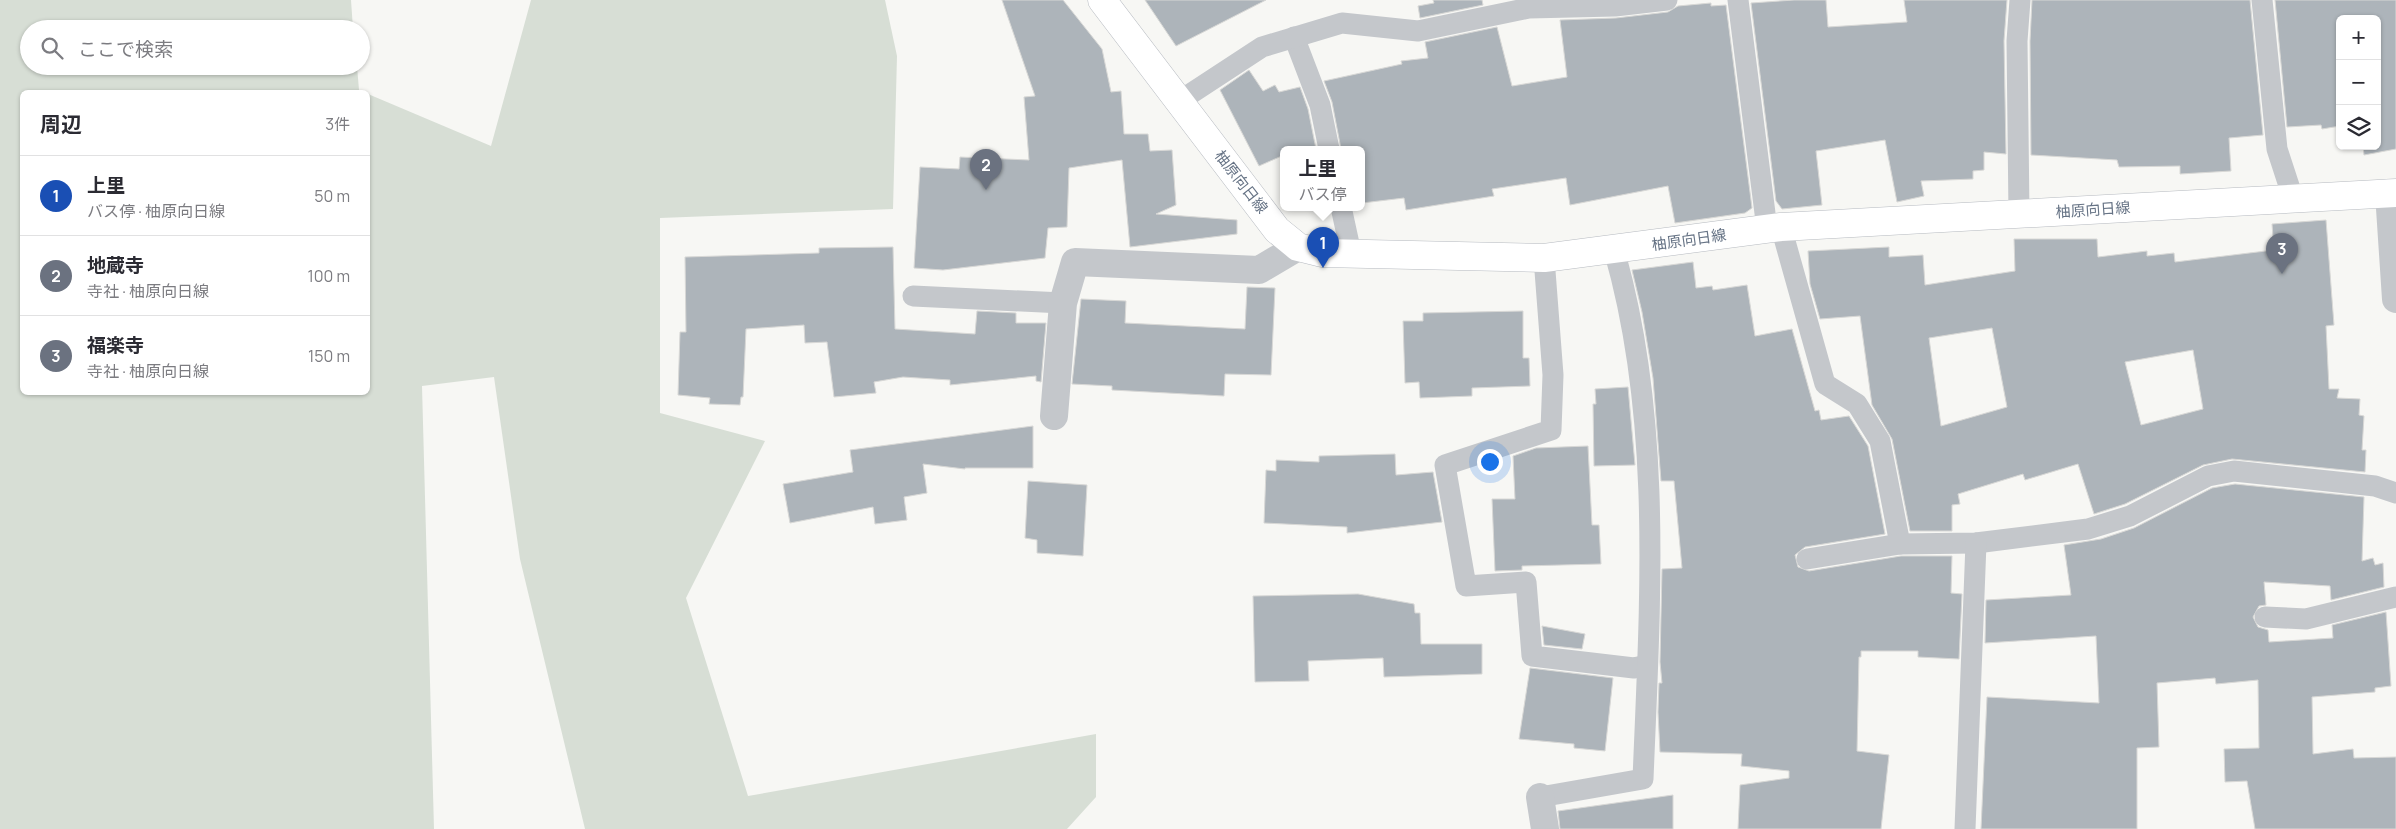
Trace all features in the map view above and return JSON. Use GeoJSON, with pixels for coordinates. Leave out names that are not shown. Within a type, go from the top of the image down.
{"type":"FeatureCollection","features":[{"type":"Feature","properties":{"kind":"main road","name":"柚原向日線"},"geometry":{"type":"LineString","coordinates":[[1102,0],[1277,230],[1298,247],[1322,253],[1544,258],[1774,228],[2392,193]]}},
{"type":"Feature","properties":{"kind":"street"},"geometry":{"type":"LineString","coordinates":[[2392,193],[2396,298]]}},
{"type":"Feature","properties":{"kind":"street"},"geometry":{"type":"LineString","coordinates":[[1054,416],[1063,303],[1074,262],[1258,270],[1298,247]]}},
{"type":"Feature","properties":{"kind":"street"},"geometry":{"type":"LineString","coordinates":[[1540,797],[1544,829]]}},
{"type":"Feature","properties":{"kind":"lane"},"geometry":{"type":"LineString","coordinates":[[1178,102],[1262,47],[1342,23],[1418,31],[1529,8],[1615,6],[1667,0]]}},
{"type":"Feature","properties":{"kind":"lane"},"geometry":{"type":"LineString","coordinates":[[1738,0],[1774,228],[1825,384],[1857,404],[1880,441],[1900,544]]}},
{"type":"Feature","properties":{"kind":"lane"},"geometry":{"type":"LineString","coordinates":[[2019,215],[2017,41],[2020,0]]}},
{"type":"Feature","properties":{"kind":"lane"},"geometry":{"type":"LineString","coordinates":[[2262,0],[2278,149],[2293,198]]}},
{"type":"Feature","properties":{"kind":"lane"},"geometry":{"type":"LineString","coordinates":[[1294,37],[1320,105],[1328,146]]}},
{"type":"Feature","properties":{"kind":"lane"},"geometry":{"type":"LineString","coordinates":[[1342,211],[1350,253]]}},
{"type":"Feature","properties":{"kind":"lane"},"geometry":{"type":"LineString","coordinates":[[1540,797],[1643,779],[1647,664],[1648,502],[1639,363],[1627,295],[1614,250]]}},
{"type":"Feature","properties":{"kind":"lane"},"geometry":{"type":"LineString","coordinates":[[1544,258],[1553,375],[1551,430],[1445,465],[1466,586],[1526,582],[1532,656],[1634,668],[1647,664]]}},
{"type":"Feature","properties":{"kind":"lane"},"geometry":{"type":"LineString","coordinates":[[913,296],[1063,303]]}},
{"type":"Feature","properties":{"kind":"lane"},"geometry":{"type":"LineString","coordinates":[[1807,559],[1900,544],[1976,542],[2088,529],[2130,516],[2208,476],[2234,471],[2375,486],[2396,493]]}},
{"type":"Feature","properties":{"kind":"lane"},"geometry":{"type":"LineString","coordinates":[[1965,829],[1976,542]]}},
{"type":"Feature","properties":{"kind":"lane"},"geometry":{"type":"LineString","coordinates":[[2264,617],[2306,619],[2396,597]]}},
{"type":"Feature","properties":{"kind":"shaded area"},"geometry":{"type":"Polygon","coordinates":[[[0,0],[351,0],[352,20],[20,20],[20,75],[358,75],[359,90],[20,90],[20,395],[370,395],[370,95],[491,146],[531,0],[885,0],[897,56],[893,209],[660,218],[660,413],[765,441],[686,598],[748,796],[1096,734],[1096,797],[1067,829],[585,829],[520,559],[494,377],[422,386],[434,829],[0,829],[0,0]]]}},
{"type":"Feature","properties":{"kind":"building"},"geometry":{"type":"Polygon","coordinates":[[[1002,0],[1063,0],[1102,49],[1111,92],[1121,91],[1124,134],[1148,134],[1150,151],[1172,150],[1176,205],[1156,214],[1237,220],[1237,234],[1130,247],[1122,160],[1069,168],[1067,227],[1048,228],[1045,258],[943,270],[914,268],[920,167],[959,169],[960,157],[1029,160],[1024,97],[1035,96],[1002,0]]]}},
{"type":"Feature","properties":{"kind":"building"},"geometry":{"type":"Polygon","coordinates":[[[1145,0],[1266,0],[1176,46],[1145,0]]]}},
{"type":"Feature","properties":{"kind":"building"},"geometry":{"type":"Polygon","coordinates":[[[1433,0],[1482,0],[1483,5],[1420,18],[1418,6],[1434,3],[1433,0]]]}},
{"type":"Feature","properties":{"kind":"building"},"geometry":{"type":"Polygon","coordinates":[[[1826,0],[1828,27],[1907,22],[1904,0],[2007,0],[2004,41],[2006,154],[1984,152],[1984,170],[1973,171],[1973,179],[1921,181],[1924,196],[1897,202],[1885,140],[1816,151],[1822,205],[1782,209],[1776,201],[1751,3],[1826,0]]]}},
{"type":"Feature","properties":{"kind":"building"},"geometry":{"type":"Polygon","coordinates":[[[2032,0],[2250,0],[2263,135],[2229,138],[2231,171],[2180,174],[2180,166],[2119,167],[2117,160],[2031,155],[2030,41],[2032,0]]]}},
{"type":"Feature","properties":{"kind":"building"},"geometry":{"type":"Polygon","coordinates":[[[2275,0],[2396,0],[2396,149],[2364,155],[2363,150],[2381,150],[2381,15],[2336,15],[2336,127],[2322,129],[2321,125],[2287,127],[2275,0]]]}},
{"type":"Feature","properties":{"kind":"building"},"geometry":{"type":"Polygon","coordinates":[[[1711,3],[1711,6],[1726,5],[1752,208],[1745,213],[1675,223],[1668,186],[1570,205],[1566,178],[1492,189],[1494,196],[1406,210],[1404,198],[1365,203],[1365,146],[1340,146],[1332,102],[1324,81],[1402,64],[1401,61],[1428,58],[1425,42],[1497,27],[1512,86],[1567,77],[1560,20],[1616,18],[1668,12],[1678,6],[1711,3]]]}},
{"type":"Feature","properties":{"kind":"building"},"geometry":{"type":"Polygon","coordinates":[[[1249,70],[1263,91],[1275,85],[1279,92],[1300,87],[1308,109],[1315,146],[1280,146],[1280,157],[1259,166],[1220,90],[1249,70]]]}},
{"type":"Feature","properties":{"kind":"building"},"geometry":{"type":"Polygon","coordinates":[[[2326,220],[2334,325],[2326,326],[2329,389],[2339,389],[2337,398],[2360,399],[2359,415],[2364,416],[2362,450],[2366,450],[2365,472],[2232,459],[2203,465],[2125,504],[2094,514],[2078,464],[2025,480],[2023,474],[1958,494],[1960,504],[1952,505],[1952,531],[1910,531],[1892,439],[1872,405],[1860,316],[1820,319],[1810,284],[1808,251],[1889,247],[1889,257],[1923,255],[1925,285],[2015,271],[2014,239],[2097,239],[2098,257],[2147,251],[2147,256],[2174,253],[2175,262],[2274,250],[2272,224],[2326,220]],[[1992,328],[1929,338],[1941,426],[2007,407],[1992,328]],[[2193,350],[2125,362],[2141,425],[2203,409],[2193,350]]]}},
{"type":"Feature","properties":{"kind":"building"},"geometry":{"type":"Polygon","coordinates":[[[893,247],[895,329],[975,334],[977,311],[1016,313],[1016,323],[1046,323],[1041,382],[1036,381],[1036,376],[950,385],[950,380],[903,377],[874,382],[876,393],[834,397],[827,342],[805,343],[804,325],[746,329],[743,397],[741,397],[740,405],[709,404],[710,398],[678,395],[680,332],[686,332],[685,257],[819,253],[819,248],[893,247]]]}},
{"type":"Feature","properties":{"kind":"building"},"geometry":{"type":"Polygon","coordinates":[[[1693,262],[1696,288],[1712,286],[1713,290],[1747,285],[1755,336],[1792,329],[1815,411],[1819,410],[1821,420],[1849,416],[1868,446],[1885,534],[1805,547],[1795,555],[1798,567],[1809,571],[1901,556],[1952,556],[1951,593],[1962,594],[1959,659],[1918,657],[1918,651],[1861,651],[1861,657],[1859,657],[1857,751],[1889,755],[1881,829],[1738,829],[1740,785],[1789,778],[1789,771],[1741,766],[1742,754],[1660,752],[1658,712],[1659,683],[1662,683],[1660,662],[1662,569],[1682,568],[1674,481],[1661,481],[1653,378],[1642,312],[1632,270],[1693,262]]]}},
{"type":"Feature","properties":{"kind":"building"},"geometry":{"type":"Polygon","coordinates":[[[1247,287],[1275,288],[1271,375],[1225,374],[1224,396],[1112,390],[1112,386],[1072,384],[1081,299],[1126,301],[1125,323],[1245,329],[1247,287]]]}},
{"type":"Feature","properties":{"kind":"building"},"geometry":{"type":"Polygon","coordinates":[[[1523,311],[1523,358],[1529,358],[1530,386],[1472,388],[1472,396],[1420,398],[1419,382],[1405,383],[1403,321],[1423,321],[1423,313],[1523,311]]]}},
{"type":"Feature","properties":{"kind":"building"},"geometry":{"type":"Polygon","coordinates":[[[1628,387],[1635,465],[1594,466],[1593,404],[1596,404],[1595,389],[1628,387]]]}},
{"type":"Feature","properties":{"kind":"building"},"geometry":{"type":"Polygon","coordinates":[[[1033,426],[1033,468],[965,469],[923,464],[927,493],[904,497],[907,520],[875,524],[873,507],[790,523],[783,484],[853,472],[850,450],[1033,426]]]}},
{"type":"Feature","properties":{"kind":"building"},"geometry":{"type":"Polygon","coordinates":[[[1588,446],[1592,525],[1599,525],[1601,564],[1522,566],[1522,570],[1495,571],[1492,499],[1515,499],[1513,456],[1536,448],[1588,446]]]}},
{"type":"Feature","properties":{"kind":"building"},"geometry":{"type":"Polygon","coordinates":[[[1395,454],[1396,475],[1433,472],[1442,522],[1347,533],[1347,527],[1264,523],[1266,470],[1276,471],[1276,460],[1319,462],[1319,456],[1395,454]]]}},
{"type":"Feature","properties":{"kind":"building"},"geometry":{"type":"Polygon","coordinates":[[[1028,481],[1087,485],[1083,556],[1037,553],[1037,540],[1025,538],[1028,481]]]}},
{"type":"Feature","properties":{"kind":"building"},"geometry":{"type":"Polygon","coordinates":[[[2235,484],[2364,497],[2362,561],[2373,558],[2375,565],[2383,563],[2384,587],[2331,600],[2330,586],[2264,582],[2266,605],[2259,606],[2253,617],[2258,627],[2268,630],[2269,642],[2333,638],[2332,625],[2386,612],[2391,686],[2375,688],[2375,692],[2312,697],[2313,754],[2353,749],[2354,758],[2396,757],[2396,829],[2255,829],[2247,781],[2225,782],[2224,749],[2259,748],[2258,680],[2216,684],[2215,678],[2157,683],[2159,747],[2137,748],[2137,829],[1981,829],[1987,697],[2099,703],[2096,636],[1985,643],[1986,600],[2071,595],[2064,545],[2101,539],[2134,528],[2212,488],[2235,484]]]}},
{"type":"Feature","properties":{"kind":"building"},"geometry":{"type":"Polygon","coordinates":[[[1358,594],[1414,604],[1415,613],[1420,613],[1421,644],[1482,644],[1482,674],[1384,677],[1383,658],[1308,661],[1309,681],[1255,682],[1253,596],[1358,594]]]}},
{"type":"Feature","properties":{"kind":"building"},"geometry":{"type":"Polygon","coordinates":[[[1542,626],[1585,634],[1582,649],[1544,645],[1542,626]]]}},
{"type":"Feature","properties":{"kind":"building"},"geometry":{"type":"Polygon","coordinates":[[[1530,668],[1613,678],[1605,751],[1574,748],[1574,744],[1519,739],[1530,668]]]}},
{"type":"Feature","properties":{"kind":"building"},"geometry":{"type":"Polygon","coordinates":[[[1673,795],[1673,829],[1560,829],[1558,811],[1673,795]]]}},
{"type":"Feature","properties":{"kind":"place","name":"地蔵寺"},"geometry":{"type":"Point","coordinates":[986,190]}},
{"type":"Feature","properties":{"kind":"place","name":"上里"},"geometry":{"type":"Point","coordinates":[1323,268]}},
{"type":"Feature","properties":{"kind":"place","name":"福楽寺"},"geometry":{"type":"Point","coordinates":[2282,274]}}]}
